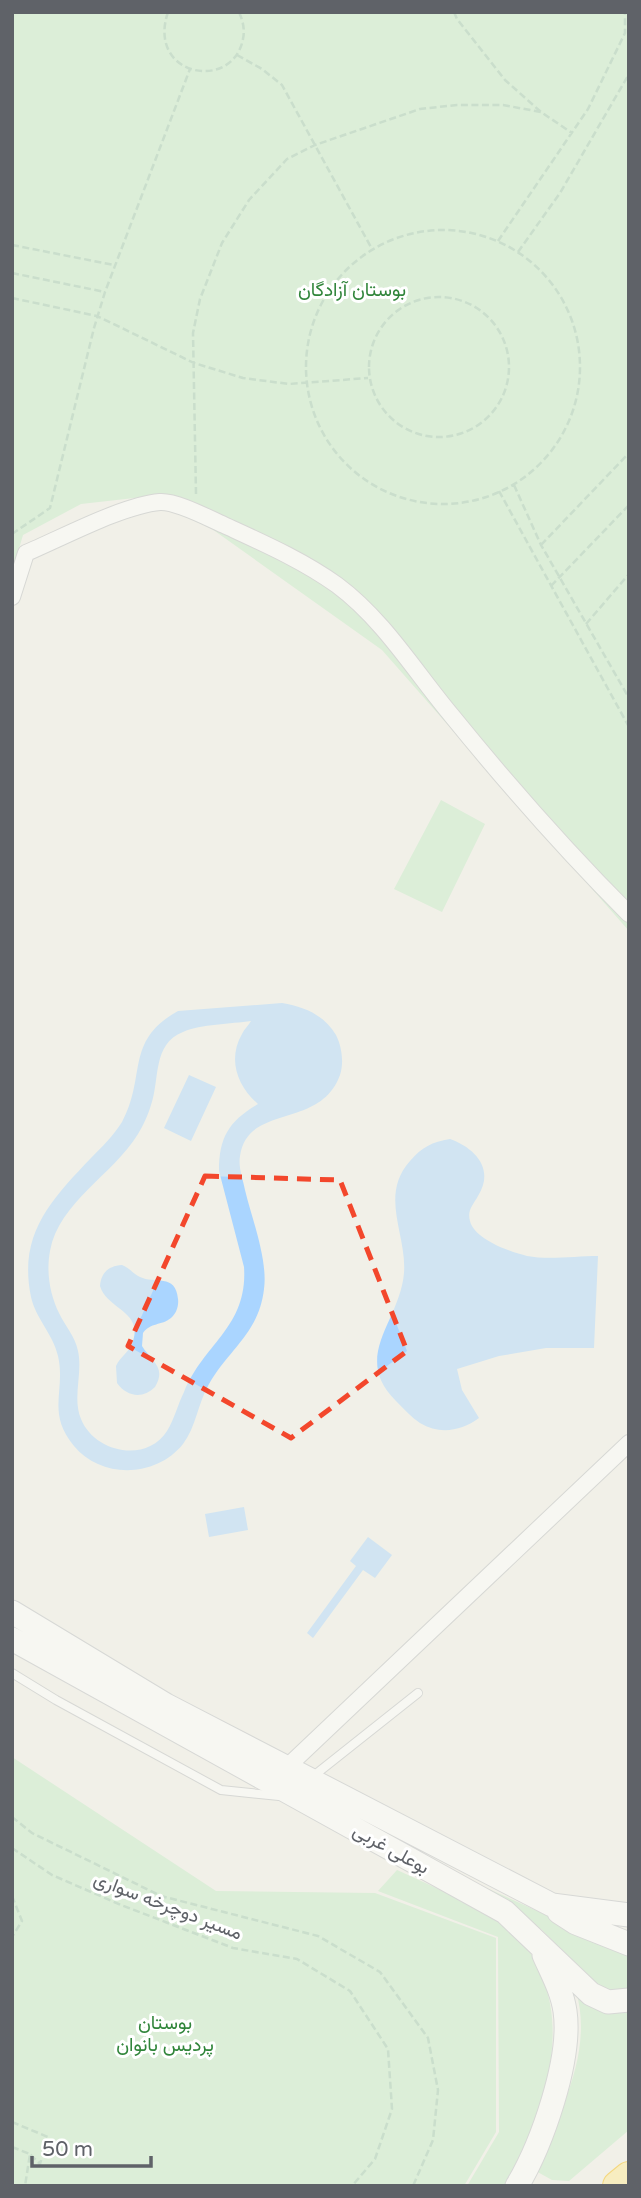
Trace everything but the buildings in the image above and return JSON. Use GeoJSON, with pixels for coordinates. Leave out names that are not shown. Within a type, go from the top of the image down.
{"type":"FeatureCollection","features":[{"type":"Feature","properties":{"kind":"highway"},"geometry":{"type":"LineString","coordinates":[[618,2186],[629,2177]]}},
{"type":"Feature","properties":{"kind":"main road","name":"بوعلی غربی"},"geometry":{"type":"LineString","coordinates":[[12,1612],[166,1704],[286,1768],[304,1789],[505,1912],[538,1942],[565,2007],[566,2034],[553,2100],[534,2152],[517,2186]]}},
{"type":"Feature","properties":{"kind":"main road","name":"بوعلی غربی"},"geometry":{"type":"LineString","coordinates":[[12,1639],[304,1789],[552,1905],[629,1915]]}},
{"type":"Feature","properties":{"kind":"main road"},"geometry":{"type":"LineString","coordinates":[[552,1905],[576,1923],[629,1944]]}},
{"type":"Feature","properties":{"kind":"main road"},"geometry":{"type":"LineString","coordinates":[[538,1942],[591,1994],[608,2002],[629,2000]]}},
{"type":"Feature","properties":{"kind":"street"},"geometry":{"type":"LineString","coordinates":[[12,597],[26,553],[135,507],[163,502],[196,512],[284,552],[338,586],[386,632],[516,794],[629,914]]}},
{"type":"Feature","properties":{"kind":"street"},"geometry":{"type":"LineString","coordinates":[[286,1768],[629,1443]]}},
{"type":"Feature","properties":{"kind":"lane"},"geometry":{"type":"LineString","coordinates":[[12,1673],[221,1790],[304,1789],[418,1693]]}},
{"type":"Feature","properties":{"kind":"path"},"geometry":{"type":"LineString","coordinates":[[168,12],[163,26],[164,40],[169,52],[178,63],[204,72],[228,64],[237,55],[244,30],[239,12]]}},
{"type":"Feature","properties":{"kind":"path"},"geometry":{"type":"LineString","coordinates":[[454,12],[505,80],[541,112],[572,133]]}},
{"type":"Feature","properties":{"kind":"path"},"geometry":{"type":"LineString","coordinates":[[498,241],[588,108],[625,33],[625,12]]}},
{"type":"Feature","properties":{"kind":"path"},"geometry":{"type":"LineString","coordinates":[[237,55],[262,69],[282,85],[372,250]]}},
{"type":"Feature","properties":{"kind":"path"},"geometry":{"type":"LineString","coordinates":[[12,534],[50,508],[97,316],[190,69]]}},
{"type":"Feature","properties":{"kind":"path"},"geometry":{"type":"LineString","coordinates":[[517,252],[561,193],[629,74]]}},
{"type":"Feature","properties":{"kind":"path"},"geometry":{"type":"LineString","coordinates":[[196,512],[193,333],[200,299],[222,243],[249,200],[287,159],[315,145],[421,109],[457,105],[503,105],[541,112]]}},
{"type":"Feature","properties":{"kind":"path"},"geometry":{"type":"LineString","coordinates":[[456,231],[498,241],[517,252],[548,278],[569,311],[580,350],[579,389],[567,427],[545,460],[514,485],[471,502],[426,504],[382,491],[345,464],[319,427],[306,383],[307,344],[320,307],[342,275],[372,250],[412,234],[456,231]]}},
{"type":"Feature","properties":{"kind":"path"},"geometry":{"type":"LineString","coordinates":[[12,244],[114,265]]}},
{"type":"Feature","properties":{"kind":"path"},"geometry":{"type":"LineString","coordinates":[[12,273],[105,292]]}},
{"type":"Feature","properties":{"kind":"path"},"geometry":{"type":"LineString","coordinates":[[437,296],[460,300],[482,311],[498,328],[507,350],[509,373],[503,395],[491,413],[474,428],[452,435],[430,436],[408,430],[390,418],[376,400],[369,378],[369,354],[377,332],[393,313],[413,301],[437,296]]}},
{"type":"Feature","properties":{"kind":"path"},"geometry":{"type":"LineString","coordinates":[[12,298],[97,316],[194,363],[243,378],[289,384],[369,378]]}},
{"type":"Feature","properties":{"kind":"path"},"geometry":{"type":"LineString","coordinates":[[541,545],[629,453]]}},
{"type":"Feature","properties":{"kind":"path"},"geometry":{"type":"LineString","coordinates":[[514,485],[541,545],[629,698]]}},
{"type":"Feature","properties":{"kind":"path"},"geometry":{"type":"LineString","coordinates":[[499,491],[629,727]]}},
{"type":"Feature","properties":{"kind":"path"},"geometry":{"type":"LineString","coordinates":[[551,586],[629,505]]}},
{"type":"Feature","properties":{"kind":"path"},"geometry":{"type":"LineString","coordinates":[[586,624],[629,574]]}},
{"type":"Feature","properties":{"kind":"path"},"geometry":{"type":"LineString","coordinates":[[12,1816],[32,1833],[161,1896],[318,1936],[380,1972],[428,2038],[438,2090],[433,2140],[413,2186]]}},
{"type":"Feature","properties":{"kind":"path","name":"مسیر دوچرخه سواری"},"geometry":{"type":"LineString","coordinates":[[12,1848],[52,1875],[121,1905],[233,1948],[297,1959],[351,1991],[388,2049],[392,2109],[374,2159],[352,2186]]}},
{"type":"Feature","properties":{"kind":"path"},"geometry":{"type":"LineString","coordinates":[[12,1896],[22,1920],[12,1937]]}},
{"type":"Feature","properties":{"kind":"path"},"geometry":{"type":"LineString","coordinates":[[12,2122],[48,2137],[40,2164],[30,2154],[12,2147]]}},
{"type":"Feature","properties":{"kind":"path"},"geometry":{"type":"LineString","coordinates":[[25,2186],[30,2154]]}},
{"type":"Feature","properties":{"kind":"highlighted area"},"geometry":{"type":"Polygon","coordinates":[[[205,1176],[340,1180],[407,1351],[291,1438],[128,1346],[205,1176]]]}},
{"type":"Feature","properties":{"kind":"green space","name":"بوستان آزادگان"},"geometry":{"type":"Polygon","coordinates":[[[12,12],[629,12],[629,931],[382,650],[212,529],[143,497],[81,504],[23,535],[12,572],[12,12]]]}},
{"type":"Feature","properties":{"kind":"green space"},"geometry":{"type":"Polygon","coordinates":[[[441,800],[485,824],[442,912],[394,889],[441,800]]]}},
{"type":"Feature","properties":{"kind":"green space","name":"بوستان پردیس بانوان"},"geometry":{"type":"Polygon","coordinates":[[[12,1757],[216,1891],[375,1893],[496,1938],[496,2132],[464,2186],[12,2186],[12,1757]]]}},
{"type":"Feature","properties":{"kind":"green space"},"geometry":{"type":"Polygon","coordinates":[[[397,1870],[503,1924],[523,1942],[541,1974],[553,2028],[547,2082],[530,2135],[509,2186],[467,2186],[499,2132],[498,1937],[378,1891],[397,1870]]]}},
{"type":"Feature","properties":{"kind":"green space"},"geometry":{"type":"Polygon","coordinates":[[[473,1882],[629,1952],[629,1992],[617,1995],[590,1983],[542,1930],[473,1882]]]}},
{"type":"Feature","properties":{"kind":"green space"},"geometry":{"type":"Polygon","coordinates":[[[576,1991],[629,2009],[629,2130],[569,2181],[552,2180],[534,2170],[563,2106],[577,2060],[581,2037],[576,1991]]]}},
{"type":"Feature","properties":{"kind":"water"},"geometry":{"type":"Polygon","coordinates":[[[282,1003],[298,1007],[320,1017],[336,1035],[342,1055],[341,1070],[330,1092],[317,1103],[256,1129],[246,1140],[240,1156],[240,1169],[262,1253],[265,1278],[261,1304],[250,1329],[209,1384],[183,1444],[172,1455],[144,1468],[113,1469],[85,1457],[74,1446],[61,1423],[58,1356],[31,1297],[29,1255],[34,1236],[51,1204],[122,1122],[134,1089],[143,1047],[150,1035],[161,1022],[178,1011],[282,1003]],[[251,1021],[190,1029],[166,1045],[159,1064],[151,1105],[140,1131],[115,1163],[75,1203],[55,1234],[48,1267],[51,1291],[78,1351],[78,1411],[88,1430],[108,1446],[134,1450],[147,1448],[158,1441],[167,1431],[192,1375],[223,1334],[239,1305],[244,1267],[219,1171],[219,1159],[228,1131],[240,1117],[258,1104],[245,1090],[235,1063],[238,1044],[251,1021]]]}},
{"type":"Feature","properties":{"kind":"water"},"geometry":{"type":"Polygon","coordinates":[[[189,1075],[216,1087],[191,1141],[164,1128],[189,1075]]]}},
{"type":"Feature","properties":{"kind":"water"},"geometry":{"type":"Polygon","coordinates":[[[450,1139],[474,1154],[483,1168],[483,1186],[469,1214],[473,1228],[485,1239],[527,1256],[598,1256],[594,1348],[546,1348],[499,1356],[457,1369],[462,1390],[479,1418],[465,1426],[443,1430],[420,1423],[396,1401],[383,1385],[378,1369],[378,1354],[401,1291],[404,1273],[396,1216],[396,1188],[401,1174],[419,1152],[450,1139]]]}},
{"type":"Feature","properties":{"kind":"water"},"geometry":{"type":"Polygon","coordinates":[[[122,1265],[140,1277],[169,1282],[178,1299],[178,1307],[173,1316],[149,1327],[143,1333],[142,1346],[159,1369],[159,1374],[155,1387],[140,1395],[130,1394],[117,1383],[116,1366],[132,1344],[135,1333],[133,1324],[124,1312],[110,1301],[100,1286],[106,1271],[122,1265]]]}},
{"type":"Feature","properties":{"kind":"water"},"geometry":{"type":"Polygon","coordinates":[[[244,1507],[248,1530],[209,1537],[205,1514],[244,1507]]]}},
{"type":"Feature","properties":{"kind":"water"},"geometry":{"type":"Polygon","coordinates":[[[368,1537],[392,1555],[375,1578],[363,1570],[313,1638],[307,1633],[356,1566],[350,1561],[368,1537]]]}}]}
